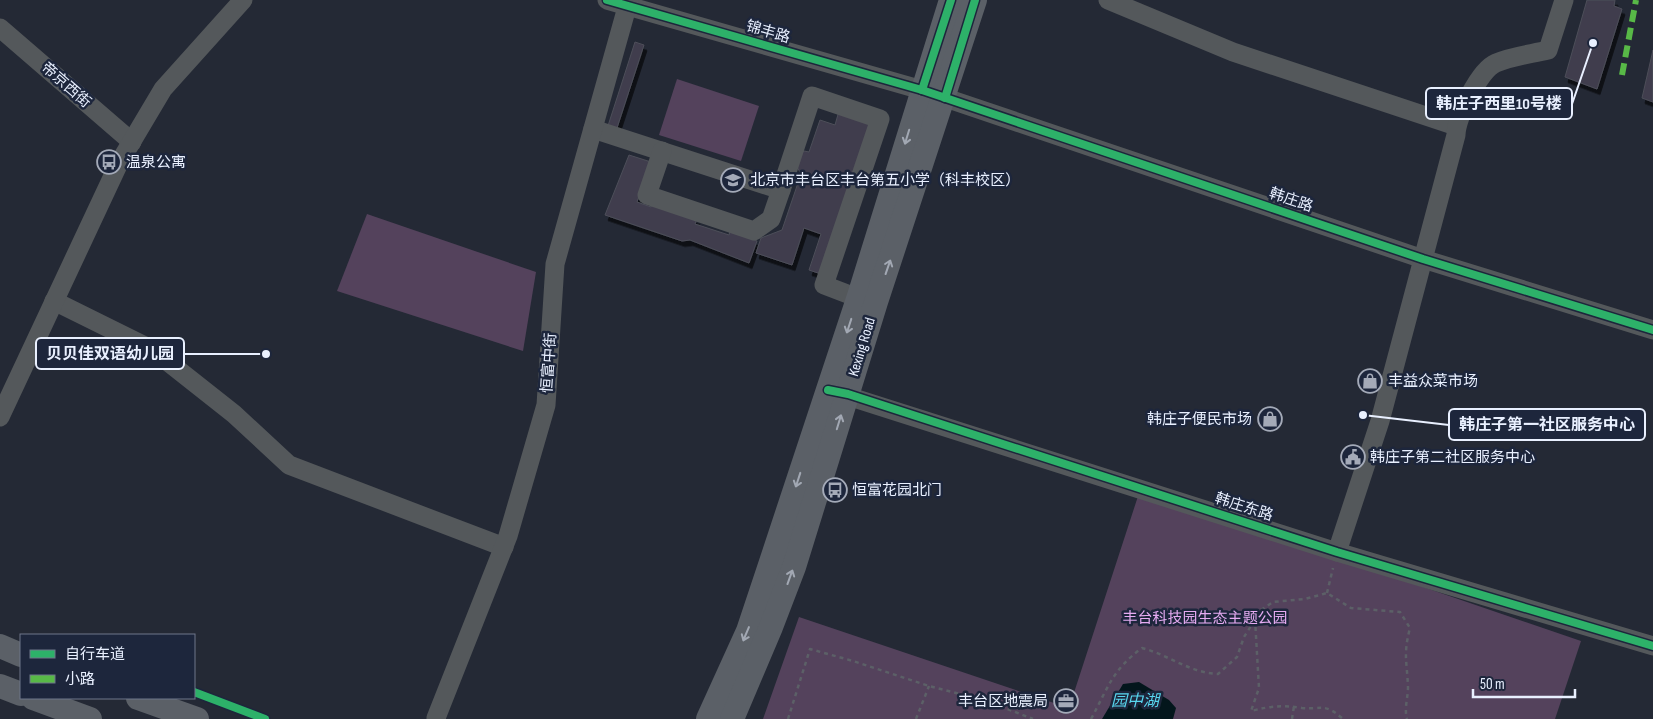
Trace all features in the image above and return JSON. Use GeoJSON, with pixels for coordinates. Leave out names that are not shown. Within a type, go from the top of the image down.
{"type":"FeatureCollection","features":[{"type":"Feature","properties":{"kind":"main road","name":"Kexing Road"},"geometry":{"type":"LineString","coordinates":[[732,719],[794,567],[838,392],[858,298],[951,0]]}},
{"type":"Feature","properties":{"kind":"main road","name":"Kexing Road"},"geometry":{"type":"LineString","coordinates":[[708,719],[748,631],[838,392],[945,98],[975,0]]}},
{"type":"Feature","properties":{"kind":"main road"},"geometry":{"type":"LineString","coordinates":[[0,646],[20,655]]}},
{"type":"Feature","properties":{"kind":"main road"},"geometry":{"type":"LineString","coordinates":[[0,686],[20,694]]}},
{"type":"Feature","properties":{"kind":"main road"},"geometry":{"type":"LineString","coordinates":[[36,699],[90,719]]}},
{"type":"Feature","properties":{"kind":"main road"},"geometry":{"type":"LineString","coordinates":[[141,699],[197,719]]}},
{"type":"Feature","properties":{"kind":"street"},"geometry":{"type":"LineString","coordinates":[[0,417],[54,301],[132,142],[162,89],[244,0]]}},
{"type":"Feature","properties":{"kind":"street","name":"锦丰路"},"geometry":{"type":"LineString","coordinates":[[607,0],[628,3],[922,90]]}},
{"type":"Feature","properties":{"kind":"street"},"geometry":{"type":"LineString","coordinates":[[1108,0],[1233,52],[1456,126]]}},
{"type":"Feature","properties":{"kind":"street"},"geometry":{"type":"LineString","coordinates":[[1337,552],[1380,421],[1456,135],[1456,126],[1478,80],[1494,63],[1548,50],[1564,0]]}},
{"type":"Feature","properties":{"kind":"street","name":"恒富中街"},"geometry":{"type":"LineString","coordinates":[[436,718],[504,547],[546,405],[555,264],[628,3]]}},
{"type":"Feature","properties":{"kind":"street","name":"帝京西街"},"geometry":{"type":"LineString","coordinates":[[0,28],[132,142]]}},
{"type":"Feature","properties":{"kind":"street","name":"韩庄路"},"geometry":{"type":"LineString","coordinates":[[922,90],[1423,259],[1653,330]]}},
{"type":"Feature","properties":{"kind":"street"},"geometry":{"type":"LineString","coordinates":[[662,151],[647,195],[754,231],[771,219],[812,96],[880,119],[824,285],[858,298]]}},
{"type":"Feature","properties":{"kind":"street"},"geometry":{"type":"LineString","coordinates":[[593,129],[780,190]]}},
{"type":"Feature","properties":{"kind":"street"},"geometry":{"type":"LineString","coordinates":[[54,301],[153,350],[234,414],[290,465],[504,547]]}},
{"type":"Feature","properties":{"kind":"street","name":"韩庄东路"},"geometry":{"type":"LineString","coordinates":[[838,392],[1337,552],[1653,646]]}},
{"type":"Feature","properties":{"kind":"path"},"geometry":{"type":"LineString","coordinates":[[1327,593],[1337,552]]}},
{"type":"Feature","properties":{"kind":"path"},"geometry":{"type":"LineString","coordinates":[[1091,719],[1106,687],[1121,664],[1142,648],[1158,652],[1198,672],[1218,674],[1237,657],[1244,637],[1261,610],[1273,602],[1305,599],[1327,593],[1351,608],[1400,612],[1406,620],[1410,628],[1404,655],[1408,689],[1405,712],[1407,719]]}},
{"type":"Feature","properties":{"kind":"path"},"geometry":{"type":"LineString","coordinates":[[1255,619],[1259,688],[1251,711],[1271,706],[1304,708],[1322,706],[1343,719]]}},
{"type":"Feature","properties":{"kind":"path"},"geometry":{"type":"LineString","coordinates":[[788,719],[810,649],[929,686],[987,701],[1033,719]]}},
{"type":"Feature","properties":{"kind":"path"},"geometry":{"type":"LineString","coordinates":[[916,719],[929,686]]}},
{"type":"Feature","properties":{"kind":"path"},"geometry":{"type":"LineString","coordinates":[[1292,719],[1294,706]]}},
{"type":"Feature","properties":{"kind":"green space"},"geometry":{"type":"Polygon","coordinates":[[[677,79],[759,106],[741,161],[659,135],[677,79]]]}},
{"type":"Feature","properties":{"kind":"green space"},"geometry":{"type":"Polygon","coordinates":[[[367,214],[536,272],[523,351],[337,291],[367,214]]]}},
{"type":"Feature","properties":{"kind":"green space","name":"丰台科技园生态主题公园"},"geometry":{"type":"Polygon","coordinates":[[[1140,490],[1581,641],[1555,719],[763,719],[799,617],[1069,708],[1140,490]]]}},
{"type":"Feature","properties":{"kind":"water","name":"园中湖"},"geometry":{"type":"Polygon","coordinates":[[[1139,682],[1169,700],[1176,708],[1173,719],[1102,719],[1123,684],[1139,682]]]}},
{"type":"Feature","properties":{"kind":"building"},"geometry":{"type":"Polygon","coordinates":[[[1587,0],[1615,0],[1614,6],[1622,9],[1597,89],[1565,77],[1587,0]]]}},
{"type":"Feature","properties":{"kind":"building"},"geometry":{"type":"Polygon","coordinates":[[[635,42],[644,45],[615,134],[606,132],[635,42]]]}},
{"type":"Feature","properties":{"kind":"building"},"geometry":{"type":"Polygon","coordinates":[[[1653,50],[1653,102],[1642,98],[1653,50]]]}},
{"type":"Feature","properties":{"kind":"building"},"geometry":{"type":"Polygon","coordinates":[[[839,111],[875,123],[824,275],[809,270],[821,234],[804,228],[792,265],[756,253],[761,238],[782,230],[801,174],[796,165],[798,156],[804,151],[809,152],[820,120],[835,125],[839,111]]]}},
{"type":"Feature","properties":{"kind":"building"},"geometry":{"type":"Polygon","coordinates":[[[629,155],[651,162],[637,202],[651,207],[652,204],[697,219],[695,224],[729,235],[730,231],[757,241],[749,263],[690,240],[682,241],[605,215],[629,155]]]}},
{"type":"Feature","properties":{"kind":"marked path"},"geometry":{"type":"LineString","coordinates":[[1622,75],[1636,0]]}},
{"type":"Feature","properties":{"kind":"cycle path"},"geometry":{"type":"LineString","coordinates":[[607,0],[922,90],[1423,259],[1653,330]]}},
{"type":"Feature","properties":{"kind":"cycle path"},"geometry":{"type":"LineString","coordinates":[[922,90],[951,0]]}},
{"type":"Feature","properties":{"kind":"cycle path"},"geometry":{"type":"LineString","coordinates":[[945,98],[975,0]]}},
{"type":"Feature","properties":{"kind":"cycle path"},"geometry":{"type":"LineString","coordinates":[[828,390],[848,394],[1337,552],[1653,646]]}},
{"type":"Feature","properties":{"kind":"cycle path"},"geometry":{"type":"LineString","coordinates":[[195,692],[265,719]]}},
{"type":"Feature","properties":{"kind":"place","name":"韩庄子西里10号楼"},"geometry":{"type":"Point","coordinates":[1593,43]}},
{"type":"Feature","properties":{"kind":"place","name":"温泉公寓"},"geometry":{"type":"Point","coordinates":[109,162]}},
{"type":"Feature","properties":{"kind":"place","name":"北京市丰台区丰台第五小学（科丰校区）"},"geometry":{"type":"Point","coordinates":[733,180]}},
{"type":"Feature","properties":{"kind":"place","name":"贝贝佳双语幼儿园"},"geometry":{"type":"Point","coordinates":[266,354]}},
{"type":"Feature","properties":{"kind":"place","name":"丰益众菜市场"},"geometry":{"type":"Point","coordinates":[1370,381]}},
{"type":"Feature","properties":{"kind":"place","name":"韩庄子第一社区服务中心"},"geometry":{"type":"Point","coordinates":[1363,415]}},
{"type":"Feature","properties":{"kind":"place","name":"韩庄子便民市场"},"geometry":{"type":"Point","coordinates":[1270,419]}},
{"type":"Feature","properties":{"kind":"place","name":"韩庄子第二社区服务中心"},"geometry":{"type":"Point","coordinates":[1353,457]}},
{"type":"Feature","properties":{"kind":"place","name":"恒富花园北门"},"geometry":{"type":"Point","coordinates":[835,490]}},
{"type":"Feature","properties":{"kind":"place","name":"丰台区地震局"},"geometry":{"type":"Point","coordinates":[1066,701]}}]}
